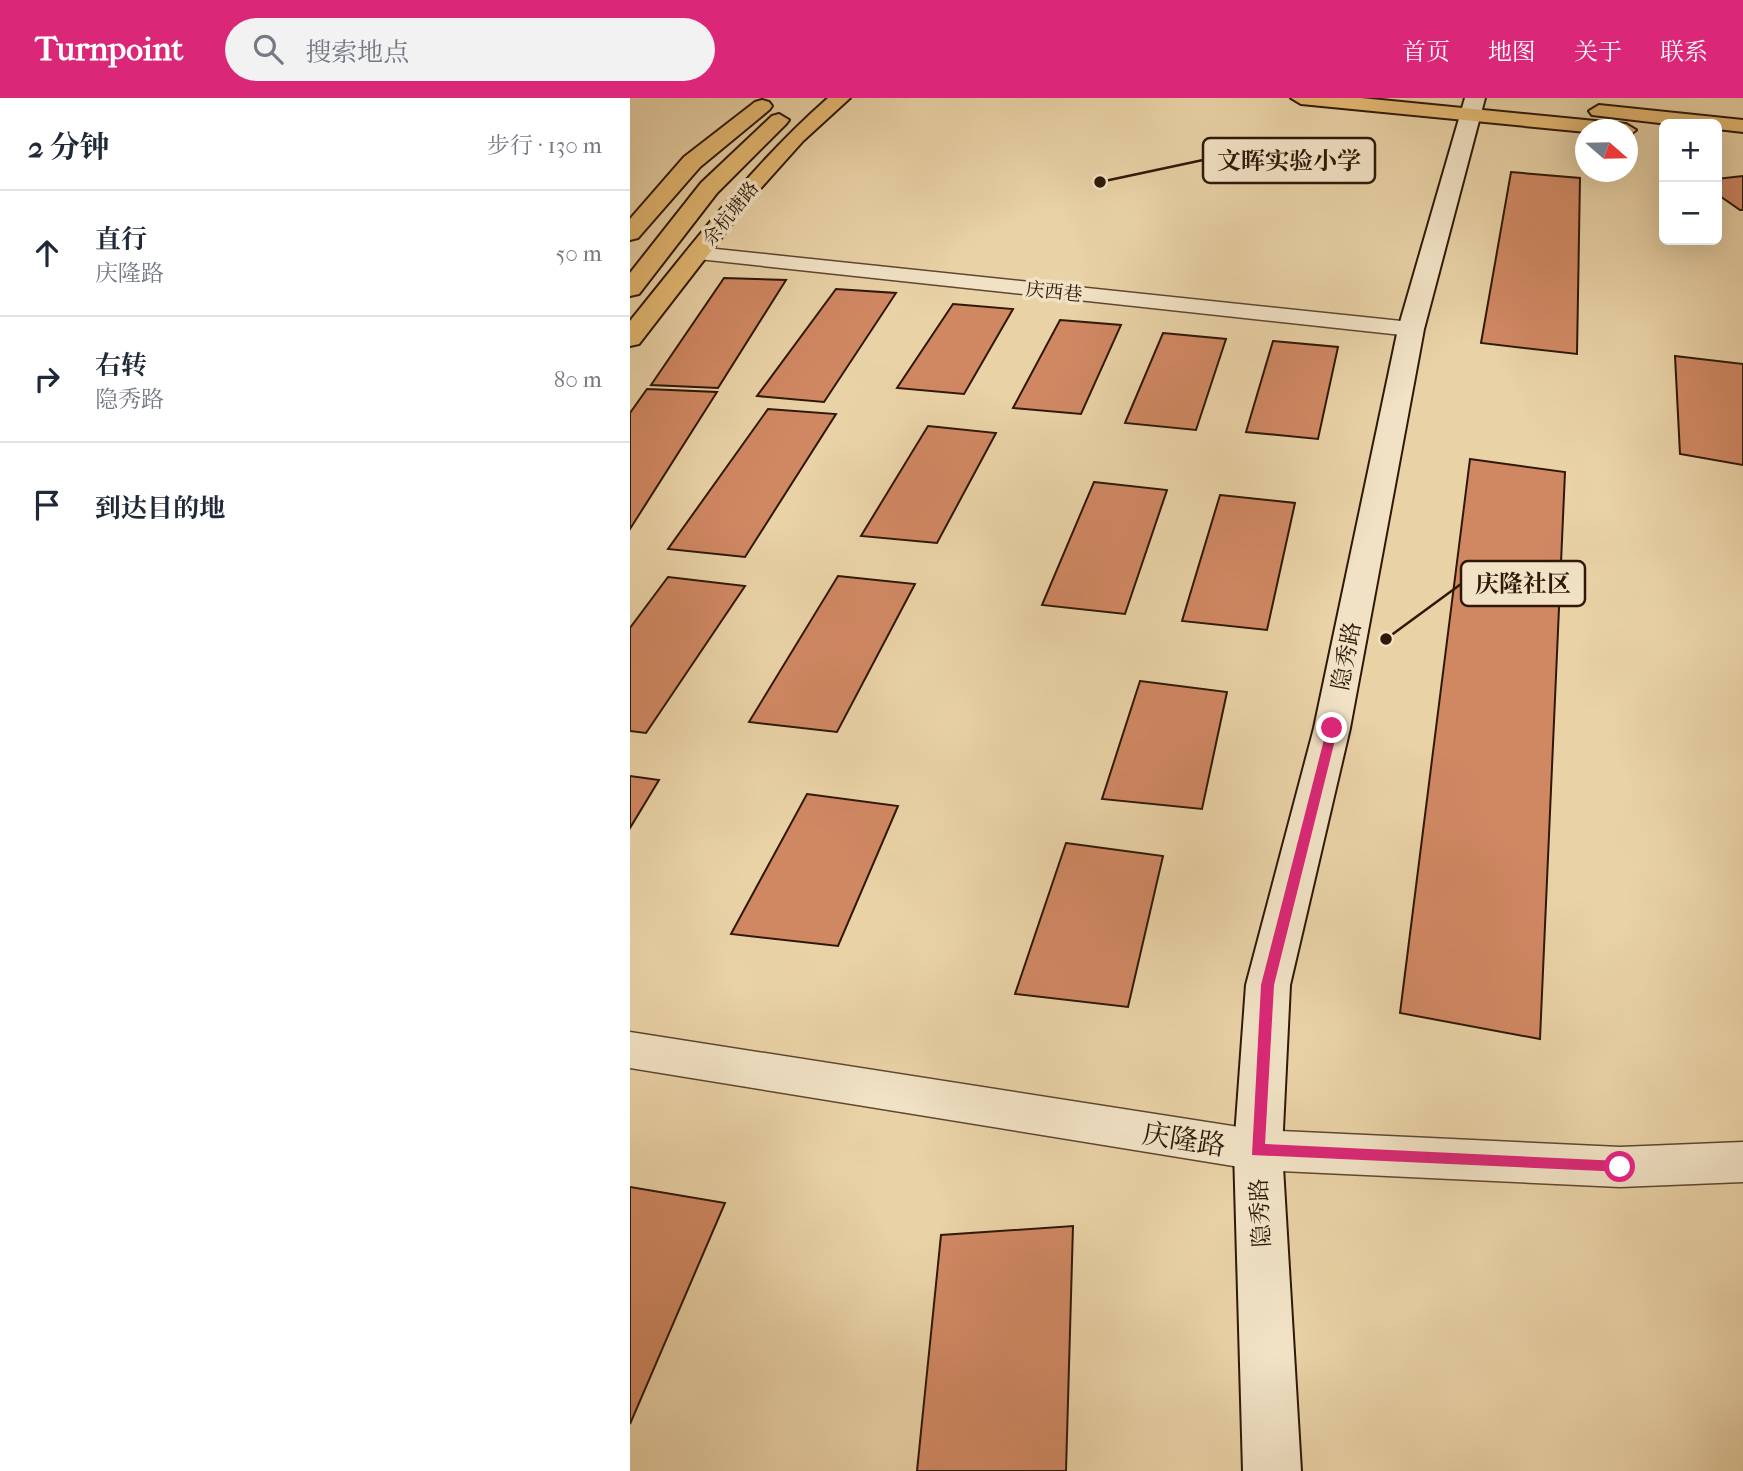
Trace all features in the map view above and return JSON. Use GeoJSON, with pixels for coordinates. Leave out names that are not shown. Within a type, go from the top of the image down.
{"type":"FeatureCollection","features":[{"type":"Feature","properties":{"kind":"main road"},"geometry":{"type":"LineString","coordinates":[[630,233],[692,162],[772,98]]}},
{"type":"Feature","properties":{"kind":"main road","name":"余杭塘路"},"geometry":{"type":"LineString","coordinates":[[630,338],[744,193],[796,137],[841,98]]}},
{"type":"Feature","properties":{"kind":"main road"},"geometry":{"type":"LineString","coordinates":[[1301,98],[1646,115],[1743,126]]}},
{"type":"Feature","properties":{"kind":"main road","name":"余杭塘路"},"geometry":{"type":"LineString","coordinates":[[630,289],[709,188],[796,105]]}},
{"type":"Feature","properties":{"kind":"main road"},"geometry":{"type":"LineString","coordinates":[[1472,106],[1575,122]]}},
{"type":"Feature","properties":{"kind":"main road"},"geometry":{"type":"LineString","coordinates":[[1638,131],[1659,133]]}},
{"type":"Feature","properties":{"kind":"main road"},"geometry":{"type":"LineString","coordinates":[[1722,139],[1743,141]]}},
{"type":"Feature","properties":{"kind":"street","name":"隐秀路"},"geometry":{"type":"LineString","coordinates":[[1272,1471],[1258,1150],[1268,985],[1332,728],[1411,329],[1472,106]]}},
{"type":"Feature","properties":{"kind":"street","name":"庆西巷"},"geometry":{"type":"LineString","coordinates":[[697,253],[1411,329]]}},
{"type":"Feature","properties":{"kind":"street","name":"庆隆路"},"geometry":{"type":"LineString","coordinates":[[630,1050],[1258,1150],[1620,1167],[1743,1162]]}},
{"type":"Feature","properties":{"kind":"building"},"geometry":{"type":"Polygon","coordinates":[[[1511,172],[1575,178],[1575,182],[1580,182],[1577,354],[1481,343],[1511,172]]]}},
{"type":"Feature","properties":{"kind":"building"},"geometry":{"type":"Polygon","coordinates":[[[1743,176],[1743,210],[1722,197],[1722,178],[1743,176]]]}},
{"type":"Feature","properties":{"kind":"building"},"geometry":{"type":"Polygon","coordinates":[[[724,278],[786,280],[718,388],[651,385],[724,278]]]}},
{"type":"Feature","properties":{"kind":"building"},"geometry":{"type":"Polygon","coordinates":[[[836,289],[896,293],[824,402],[757,396],[836,289]]]}},
{"type":"Feature","properties":{"kind":"building"},"geometry":{"type":"Polygon","coordinates":[[[953,304],[1013,309],[964,394],[897,388],[953,304]]]}},
{"type":"Feature","properties":{"kind":"building"},"geometry":{"type":"Polygon","coordinates":[[[1060,320],[1121,325],[1081,414],[1013,408],[1060,320]]]}},
{"type":"Feature","properties":{"kind":"building"},"geometry":{"type":"Polygon","coordinates":[[[1163,333],[1226,339],[1196,430],[1125,423],[1163,333]]]}},
{"type":"Feature","properties":{"kind":"building"},"geometry":{"type":"Polygon","coordinates":[[[1273,341],[1338,347],[1318,439],[1246,432],[1273,341]]]}},
{"type":"Feature","properties":{"kind":"building"},"geometry":{"type":"Polygon","coordinates":[[[1675,356],[1743,364],[1743,465],[1680,454],[1675,356]]]}},
{"type":"Feature","properties":{"kind":"building"},"geometry":{"type":"Polygon","coordinates":[[[647,389],[717,392],[630,529],[630,413],[647,389]]]}},
{"type":"Feature","properties":{"kind":"building"},"geometry":{"type":"Polygon","coordinates":[[[768,409],[836,414],[745,557],[668,549],[768,409]]]}},
{"type":"Feature","properties":{"kind":"building"},"geometry":{"type":"Polygon","coordinates":[[[928,426],[996,433],[937,543],[861,536],[928,426]]]}},
{"type":"Feature","properties":{"kind":"building"},"geometry":{"type":"Polygon","coordinates":[[[1470,459],[1565,472],[1540,1039],[1400,1013],[1470,459]]]}},
{"type":"Feature","properties":{"kind":"building"},"geometry":{"type":"Polygon","coordinates":[[[1094,482],[1167,490],[1125,614],[1042,605],[1094,482]]]}},
{"type":"Feature","properties":{"kind":"building"},"geometry":{"type":"Polygon","coordinates":[[[1220,495],[1295,503],[1267,630],[1182,621],[1220,495]]]}},
{"type":"Feature","properties":{"kind":"building"},"geometry":{"type":"Polygon","coordinates":[[[838,576],[915,584],[837,732],[749,722],[838,576]]]}},
{"type":"Feature","properties":{"kind":"building"},"geometry":{"type":"Polygon","coordinates":[[[668,577],[745,586],[646,733],[630,731],[630,628],[668,577]]]}},
{"type":"Feature","properties":{"kind":"building"},"geometry":{"type":"Polygon","coordinates":[[[1140,681],[1227,692],[1202,809],[1102,799],[1140,681]]]}},
{"type":"Feature","properties":{"kind":"building"},"geometry":{"type":"Polygon","coordinates":[[[630,776],[659,780],[630,828],[630,776]]]}},
{"type":"Feature","properties":{"kind":"building"},"geometry":{"type":"Polygon","coordinates":[[[807,794],[898,806],[838,946],[731,934],[807,794]]]}},
{"type":"Feature","properties":{"kind":"building"},"geometry":{"type":"Polygon","coordinates":[[[1066,843],[1163,856],[1128,1007],[1015,994],[1066,843]]]}},
{"type":"Feature","properties":{"kind":"building"},"geometry":{"type":"Polygon","coordinates":[[[630,1187],[725,1203],[630,1424],[630,1187]]]}},
{"type":"Feature","properties":{"kind":"building"},"geometry":{"type":"Polygon","coordinates":[[[1073,1226],[1066,1471],[917,1471],[941,1235],[1073,1226]]]}},
{"type":"Feature","properties":{"kind":"place","name":"文晖实验小学"},"geometry":{"type":"Point","coordinates":[1100,182]}},
{"type":"Feature","properties":{"kind":"place","name":"庆隆社区"},"geometry":{"type":"Point","coordinates":[1386,639]}},
{"type":"Feature","properties":{"kind":"route"},"geometry":{"type":"LineString","coordinates":[[1332,728],[1268,985],[1258,1150],[1620,1167]]}}]}
